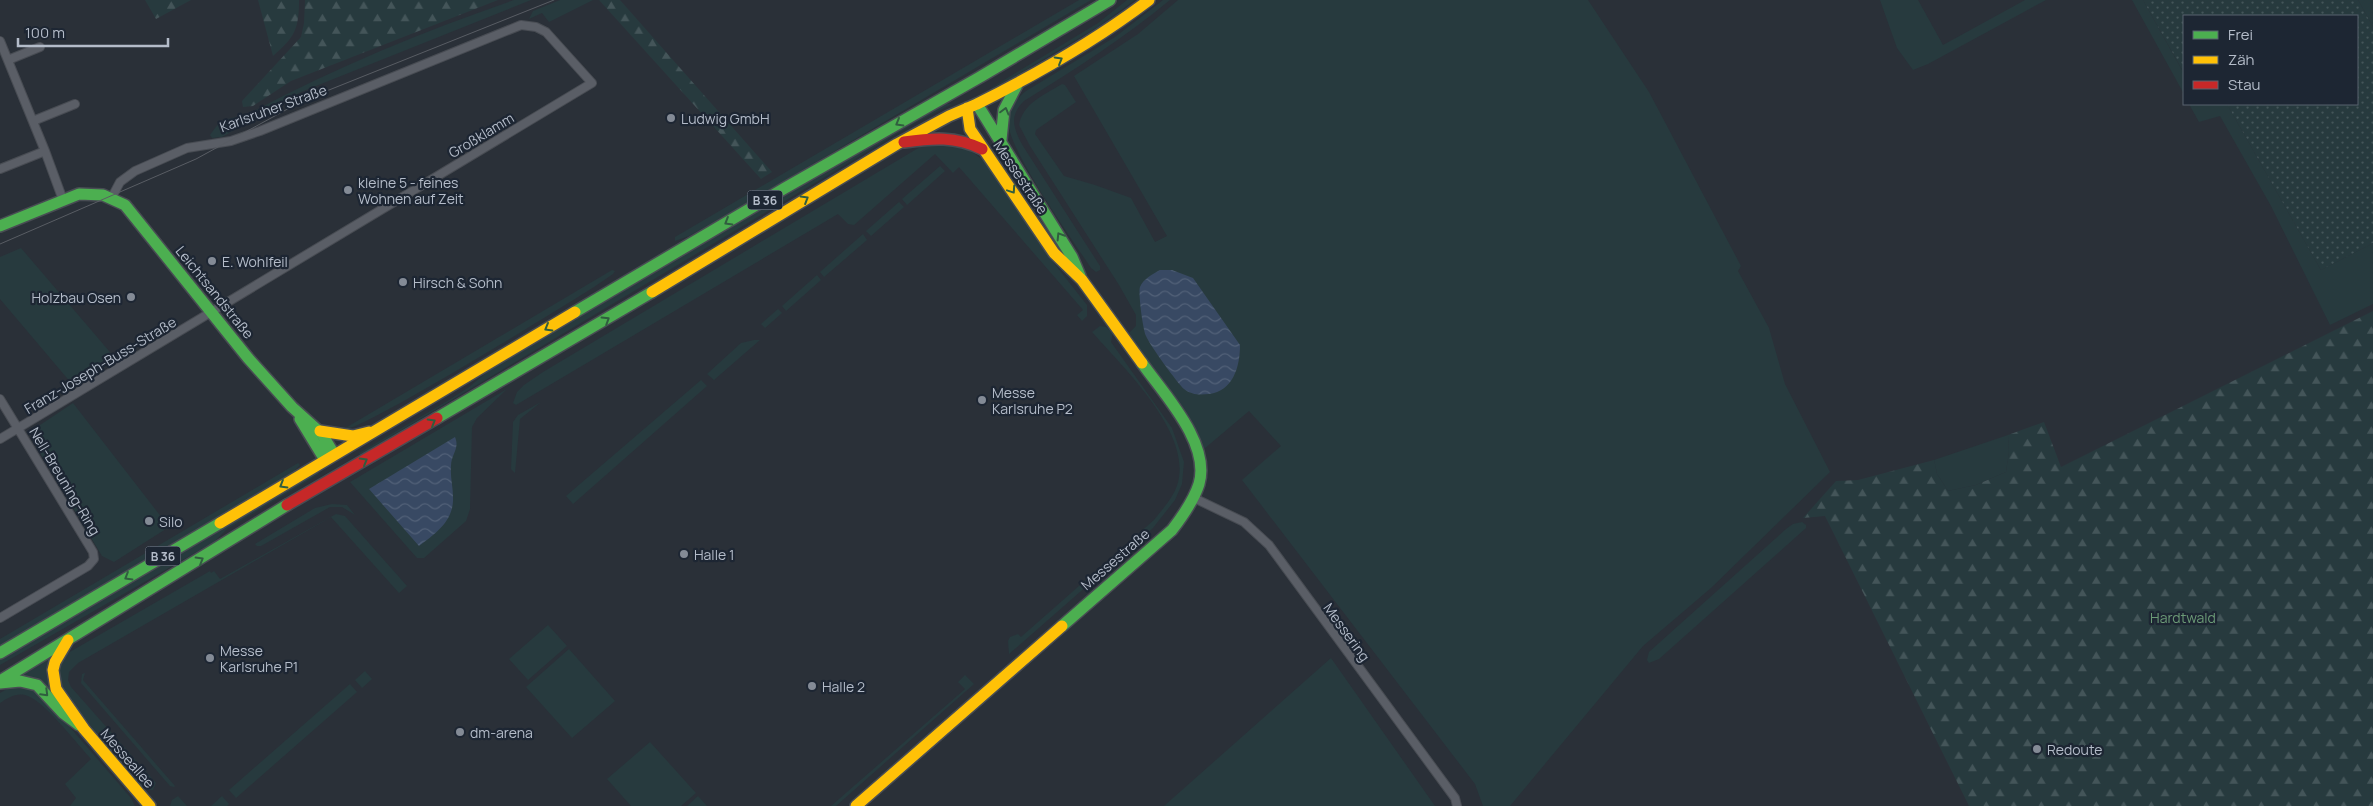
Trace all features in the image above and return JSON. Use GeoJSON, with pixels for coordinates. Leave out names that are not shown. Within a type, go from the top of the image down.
{"type":"FeatureCollection","features":[{"type":"Feature","properties":{"kind":"main road","name":"B 36"},"geometry":{"type":"LineString","coordinates":[[0,682],[319,486],[332,464],[351,445],[777,193],[1110,0]]}},
{"type":"Feature","properties":{"kind":"main road","name":"B 36"},"geometry":{"type":"LineString","coordinates":[[0,653],[332,464],[565,345],[897,144],[971,103],[1017,85],[1106,33],[1149,0]]}},
{"type":"Feature","properties":{"kind":"main road"},"geometry":{"type":"LineString","coordinates":[[942,99],[960,96],[971,103],[980,77]]}},
{"type":"Feature","properties":{"kind":"main road"},"geometry":{"type":"LineString","coordinates":[[1001,140],[1004,110],[1017,85]]}},
{"type":"Feature","properties":{"kind":"main road","name":"Messestraße"},"geometry":{"type":"LineString","coordinates":[[971,103],[1001,140],[1072,257],[1082,280]]}},
{"type":"Feature","properties":{"kind":"main road","name":"Messestraße"},"geometry":{"type":"LineString","coordinates":[[856,806],[1172,530],[1194,498],[1199,483],[1200,462],[1192,435],[1082,280],[1054,252],[970,129],[971,103]]}},
{"type":"Feature","properties":{"kind":"main road"},"geometry":{"type":"LineString","coordinates":[[897,144],[946,136],[966,141],[984,150]]}},
{"type":"Feature","properties":{"kind":"main road"},"geometry":{"type":"LineString","coordinates":[[0,226],[63,200],[89,192],[112,197]]}},
{"type":"Feature","properties":{"kind":"main road","name":"Leichtsandstraße"},"geometry":{"type":"LineString","coordinates":[[112,197],[125,205],[259,372],[294,409],[331,443],[332,464]]}},
{"type":"Feature","properties":{"kind":"main road","name":"Leichtsandstraße"},"geometry":{"type":"LineString","coordinates":[[294,409],[332,464]]}},
{"type":"Feature","properties":{"kind":"main road"},"geometry":{"type":"LineString","coordinates":[[320,431],[353,436],[378,430]]}},
{"type":"Feature","properties":{"kind":"main road"},"geometry":{"type":"LineString","coordinates":[[332,464],[340,461],[351,445]]}},
{"type":"Feature","properties":{"kind":"main road","name":"Messeallee"},"geometry":{"type":"LineString","coordinates":[[68,640],[55,662],[54,679],[56,689],[84,729],[150,806]]}},
{"type":"Feature","properties":{"kind":"main road","name":"Messeallee"},"geometry":{"type":"LineString","coordinates":[[0,682],[20,681],[37,685],[63,713],[84,729]]}},
{"type":"Feature","properties":{"kind":"street","name":"Karlsruher Straße"},"geometry":{"type":"LineString","coordinates":[[112,197],[126,176],[187,148],[230,141],[260,132],[486,41],[512,28],[521,25],[536,27]]}},
{"type":"Feature","properties":{"kind":"street","name":"Großklamm"},"geometry":{"type":"LineString","coordinates":[[213,313],[592,83],[554,40],[536,27]]}},
{"type":"Feature","properties":{"kind":"street"},"geometry":{"type":"LineString","coordinates":[[0,41],[63,200]]}},
{"type":"Feature","properties":{"kind":"street"},"geometry":{"type":"LineString","coordinates":[[8,60],[40,47]]}},
{"type":"Feature","properties":{"kind":"street"},"geometry":{"type":"LineString","coordinates":[[33,121],[75,104]]}},
{"type":"Feature","properties":{"kind":"street"},"geometry":{"type":"LineString","coordinates":[[0,169],[45,151]]}},
{"type":"Feature","properties":{"kind":"street","name":"Franz-Joseph-Buss-Straße"},"geometry":{"type":"LineString","coordinates":[[0,439],[213,313]]}},
{"type":"Feature","properties":{"kind":"street","name":"Nell-Breuning-Ring"},"geometry":{"type":"LineString","coordinates":[[0,399],[93,552],[94,559],[88,566],[0,618]]}},
{"type":"Feature","properties":{"kind":"street","name":"Messering"},"geometry":{"type":"LineString","coordinates":[[1194,498],[1244,522],[1269,545],[1454,798],[1457,806]]}},
{"type":"Feature","properties":{"kind":"green space"},"geometry":{"type":"Polygon","coordinates":[[[145,0],[191,0],[156,19],[145,0]]]}},
{"type":"Feature","properties":{"kind":"green space"},"geometry":{"type":"Polygon","coordinates":[[[258,0],[299,0],[297,25],[294,32],[291,38],[273,56],[258,0]]]}},
{"type":"Feature","properties":{"kind":"green space"},"geometry":{"type":"Polygon","coordinates":[[[305,0],[498,0],[291,81],[253,106],[243,107],[242,101],[301,37],[305,0]]]}},
{"type":"Feature","properties":{"kind":"green space"},"geometry":{"type":"Polygon","coordinates":[[[514,0],[531,0],[301,92],[222,137],[212,138],[210,135],[217,125],[223,121],[252,112],[348,65],[447,24],[514,0]]]}},
{"type":"Feature","properties":{"kind":"green space"},"geometry":{"type":"Polygon","coordinates":[[[560,0],[593,0],[549,22],[542,13],[529,19],[533,11],[560,0]]]}},
{"type":"Feature","properties":{"kind":"green space"},"geometry":{"type":"Polygon","coordinates":[[[599,0],[620,0],[772,172],[761,179],[599,0]]]}},
{"type":"Feature","properties":{"kind":"green space"},"geometry":{"type":"Polygon","coordinates":[[[1079,0],[1091,0],[740,207],[689,236],[675,241],[675,237],[1079,0]]]}},
{"type":"Feature","properties":{"kind":"green space"},"geometry":{"type":"Polygon","coordinates":[[[1127,0],[1135,0],[1098,27],[1012,78],[989,89],[1098,23],[1127,0]]]}},
{"type":"Feature","properties":{"kind":"green space"},"geometry":{"type":"Polygon","coordinates":[[[1163,0],[1170,0],[1098,53],[1024,101],[1014,118],[1015,129],[1023,146],[1100,266],[1100,270],[1096,272],[1091,268],[1070,237],[1029,172],[1010,133],[1009,115],[1014,104],[1026,91],[1115,37],[1163,0]]]}},
{"type":"Feature","properties":{"kind":"green space"},"geometry":{"type":"Polygon","coordinates":[[[1178,0],[1588,0],[1649,92],[1741,266],[1738,271],[1769,328],[1785,384],[1830,472],[1711,588],[1643,646],[1510,806],[1483,806],[1475,784],[1242,480],[1281,446],[1249,411],[1204,449],[1193,425],[1129,333],[1136,326],[1136,315],[1119,285],[1030,146],[1019,125],[1021,117],[1035,100],[1062,84],[1065,85],[1076,102],[1036,130],[1035,134],[1064,176],[1131,198],[1155,242],[1167,236],[1074,76],[1138,34],[1178,0]]]}},
{"type":"Feature","properties":{"kind":"green space"},"geometry":{"type":"Polygon","coordinates":[[[1880,0],[1918,0],[1943,45],[2025,0],[2046,0],[1928,64],[1913,70],[1897,48],[1880,0]]]}},
{"type":"Feature","properties":{"kind":"green space"},"geometry":{"type":"Polygon","coordinates":[[[2132,0],[2143,0],[2183,71],[2183,92],[2132,0]]]}},
{"type":"Feature","properties":{"kind":"green space"},"geometry":{"type":"Polygon","coordinates":[[[2143,0],[2358,0],[2373,27],[2373,243],[2321,270],[2228,105],[2358,105],[2358,15],[2183,15],[2183,71],[2143,0]]]}},
{"type":"Feature","properties":{"kind":"green space"},"geometry":{"type":"Polygon","coordinates":[[[2358,0],[2373,0],[2373,27],[2358,0]]]}},
{"type":"Feature","properties":{"kind":"green space"},"geometry":{"type":"Polygon","coordinates":[[[944,104],[952,104],[915,123],[360,455],[359,453],[469,387],[487,372],[929,110],[944,104]]]}},
{"type":"Feature","properties":{"kind":"green space"},"geometry":{"type":"Polygon","coordinates":[[[2190,105],[2228,105],[2321,270],[2373,243],[2373,304],[2330,325],[2271,206],[2220,116],[2199,122],[2190,105]]]}},
{"type":"Feature","properties":{"kind":"green space"},"geometry":{"type":"Polygon","coordinates":[[[935,142],[962,146],[985,162],[1049,257],[1087,305],[1087,316],[1082,321],[1077,315],[1083,310],[959,167],[953,173],[935,154],[854,225],[848,224],[838,214],[516,405],[513,403],[517,392],[543,372],[920,147],[935,142]]]}},
{"type":"Feature","properties":{"kind":"green space"},"geometry":{"type":"Polygon","coordinates":[[[940,166],[945,171],[907,205],[902,199],[940,166]]]}},
{"type":"Feature","properties":{"kind":"green space"},"geometry":{"type":"Polygon","coordinates":[[[899,202],[904,207],[871,236],[866,231],[899,202]]]}},
{"type":"Feature","properties":{"kind":"green space"},"geometry":{"type":"Polygon","coordinates":[[[863,234],[867,240],[824,277],[820,272],[863,234]]]}},
{"type":"Feature","properties":{"kind":"green space"},"geometry":{"type":"Polygon","coordinates":[[[21,248],[115,358],[72,384],[0,299],[0,257],[21,248]]]}},
{"type":"Feature","properties":{"kind":"green space"},"geometry":{"type":"Polygon","coordinates":[[[612,270],[615,271],[613,274],[594,287],[463,367],[384,412],[342,430],[612,270]]]}},
{"type":"Feature","properties":{"kind":"green space"},"geometry":{"type":"Polygon","coordinates":[[[817,275],[821,280],[786,311],[782,306],[817,275]]]}},
{"type":"Feature","properties":{"kind":"green space"},"geometry":{"type":"Polygon","coordinates":[[[778,309],[782,313],[765,328],[761,324],[778,309]]]}},
{"type":"Feature","properties":{"kind":"green space","name":"Hardtwald"},"geometry":{"type":"Polygon","coordinates":[[[2373,311],[2373,806],[1969,806],[1825,516],[1803,518],[1836,481],[1858,480],[1934,460],[1937,474],[1948,491],[1976,485],[2006,472],[2009,452],[2008,435],[2044,422],[2061,467],[2373,311]]]}},
{"type":"Feature","properties":{"kind":"green space"},"geometry":{"type":"Polygon","coordinates":[[[1100,326],[1106,327],[1113,333],[1111,342],[1172,428],[1184,462],[1182,484],[1175,500],[1153,528],[1009,654],[1008,641],[1010,637],[1018,634],[1021,637],[1154,520],[1170,500],[1178,483],[1179,458],[1173,438],[1150,399],[1092,332],[1100,326]]]}},
{"type":"Feature","properties":{"kind":"green space"},"geometry":{"type":"Polygon","coordinates":[[[760,340],[714,380],[707,374],[741,343],[760,340]]]}},
{"type":"Feature","properties":{"kind":"green space"},"geometry":{"type":"Polygon","coordinates":[[[701,380],[707,386],[573,504],[566,496],[701,380]]]}},
{"type":"Feature","properties":{"kind":"green space"},"geometry":{"type":"Polygon","coordinates":[[[507,389],[477,418],[472,427],[470,509],[466,521],[424,558],[417,558],[350,482],[507,389]]]}},
{"type":"Feature","properties":{"kind":"green space"},"geometry":{"type":"Polygon","coordinates":[[[541,402],[520,419],[515,473],[511,469],[513,422],[518,415],[541,402]]]}},
{"type":"Feature","properties":{"kind":"green space"},"geometry":{"type":"Polygon","coordinates":[[[73,403],[169,527],[114,562],[102,556],[31,438],[34,429],[73,403]]]}},
{"type":"Feature","properties":{"kind":"green space"},"geometry":{"type":"Polygon","coordinates":[[[2008,435],[2009,452],[2006,472],[1976,485],[1948,491],[1937,474],[1934,460],[2008,435]]]}},
{"type":"Feature","properties":{"kind":"green space"},"geometry":{"type":"Polygon","coordinates":[[[298,463],[300,465],[292,473],[0,645],[0,639],[298,463]]]}},
{"type":"Feature","properties":{"kind":"green space"},"geometry":{"type":"Polygon","coordinates":[[[317,472],[319,474],[227,529],[214,542],[0,665],[0,660],[317,472]]]}},
{"type":"Feature","properties":{"kind":"green space"},"geometry":{"type":"Polygon","coordinates":[[[332,504],[347,505],[355,515],[342,507],[330,507],[261,546],[255,544],[315,508],[332,504]]]}},
{"type":"Feature","properties":{"kind":"green space"},"geometry":{"type":"Polygon","coordinates":[[[336,514],[345,516],[407,586],[399,593],[331,517],[78,663],[69,672],[68,680],[71,687],[156,783],[153,790],[148,790],[141,786],[64,694],[58,672],[60,663],[68,653],[210,571],[211,573],[214,571],[220,579],[336,514]]]}},
{"type":"Feature","properties":{"kind":"green space"},"geometry":{"type":"Polygon","coordinates":[[[1802,522],[1806,525],[1806,528],[1659,659],[1649,663],[1647,660],[1649,652],[1786,529],[1793,524],[1802,522]]]}},
{"type":"Feature","properties":{"kind":"green space"},"geometry":{"type":"Polygon","coordinates":[[[548,625],[567,646],[528,680],[509,659],[548,625]]]}},
{"type":"Feature","properties":{"kind":"green space"},"geometry":{"type":"Polygon","coordinates":[[[569,649],[615,701],[572,738],[526,687],[569,649]]]}},
{"type":"Feature","properties":{"kind":"green space"},"geometry":{"type":"Polygon","coordinates":[[[51,657],[46,672],[50,686],[69,711],[38,680],[17,676],[51,657]]]}},
{"type":"Feature","properties":{"kind":"green space"},"geometry":{"type":"Polygon","coordinates":[[[1331,658],[1435,806],[1164,806],[1331,658]]]}},
{"type":"Feature","properties":{"kind":"green space"},"geometry":{"type":"Polygon","coordinates":[[[365,671],[372,679],[362,688],[355,680],[365,671]]]}},
{"type":"Feature","properties":{"kind":"green space"},"geometry":{"type":"Polygon","coordinates":[[[85,673],[83,680],[174,787],[170,786],[81,683],[82,674],[85,673]]]}},
{"type":"Feature","properties":{"kind":"green space"},"geometry":{"type":"Polygon","coordinates":[[[965,675],[974,684],[836,806],[831,806],[965,689],[958,682],[965,675]]]}},
{"type":"Feature","properties":{"kind":"green space"},"geometry":{"type":"Polygon","coordinates":[[[350,684],[357,692],[236,798],[229,790],[350,684]]]}},
{"type":"Feature","properties":{"kind":"green space"},"geometry":{"type":"Polygon","coordinates":[[[18,686],[36,691],[44,697],[131,798],[135,806],[70,806],[76,798],[65,784],[91,759],[50,713],[32,698],[18,695],[12,696],[0,703],[0,693],[18,686]]]}},
{"type":"Feature","properties":{"kind":"green space"},"geometry":{"type":"Polygon","coordinates":[[[650,742],[696,793],[681,806],[631,806],[607,779],[650,742]]]}},
{"type":"Feature","properties":{"kind":"green space"},"geometry":{"type":"Polygon","coordinates":[[[178,796],[187,806],[170,806],[172,800],[178,796]]]}},
{"type":"Feature","properties":{"kind":"green space"},"geometry":{"type":"Polygon","coordinates":[[[222,796],[229,804],[227,806],[211,806],[222,796]]]}},
{"type":"Feature","properties":{"kind":"green space"},"geometry":{"type":"Polygon","coordinates":[[[698,796],[707,806],[687,806],[698,796]]]}},
{"type":"Feature","properties":{"kind":"water"},"geometry":{"type":"Polygon","coordinates":[[[1160,270],[1172,270],[1193,278],[1240,345],[1239,362],[1234,377],[1224,388],[1217,392],[1199,394],[1184,389],[1164,364],[1146,336],[1141,312],[1140,287],[1146,279],[1160,270]]]}},
{"type":"Feature","properties":{"kind":"water"},"geometry":{"type":"Polygon","coordinates":[[[455,437],[456,448],[451,466],[453,505],[443,526],[419,546],[369,489],[455,437]]]}},
{"type":"Feature","properties":{"kind":"tram line"},"geometry":{"type":"LineString","coordinates":[[0,244],[196,159],[304,100],[554,0]]}},
{"type":"Feature","properties":{"kind":"traffic: fast"},"geometry":{"type":"LineString","coordinates":[[980,77],[1110,0]]}},
{"type":"Feature","properties":{"kind":"traffic: fast"},"geometry":{"type":"LineString","coordinates":[[575,312],[785,188],[980,77]]}},
{"type":"Feature","properties":{"kind":"traffic: fast"},"geometry":{"type":"LineString","coordinates":[[1001,140],[1004,110],[1017,85]]}},
{"type":"Feature","properties":{"kind":"traffic: fast"},"geometry":{"type":"LineString","coordinates":[[977,104],[1072,257],[1080,276]]}},
{"type":"Feature","properties":{"kind":"traffic: fast"},"geometry":{"type":"LineString","coordinates":[[0,226],[79,194],[103,195],[125,205],[248,358],[292,407],[322,434],[334,454]]}},
{"type":"Feature","properties":{"kind":"traffic: fast"},"geometry":{"type":"LineString","coordinates":[[437,418],[652,292]]}},
{"type":"Feature","properties":{"kind":"traffic: fast"},"geometry":{"type":"LineString","coordinates":[[1062,626],[1172,530],[1184,514],[1199,484],[1201,468],[1192,436],[1183,419],[1142,363]]}},
{"type":"Feature","properties":{"kind":"traffic: fast"},"geometry":{"type":"LineString","coordinates":[[300,419],[325,460]]}},
{"type":"Feature","properties":{"kind":"traffic: fast"},"geometry":{"type":"LineString","coordinates":[[0,681],[287,505]]}},
{"type":"Feature","properties":{"kind":"traffic: fast"},"geometry":{"type":"LineString","coordinates":[[0,653],[220,523]]}},
{"type":"Feature","properties":{"kind":"traffic: fast"},"geometry":{"type":"LineString","coordinates":[[0,683],[20,681],[37,685],[63,713],[79,725]]}},
{"type":"Feature","properties":{"kind":"traffic: slow"},"geometry":{"type":"LineString","coordinates":[[977,104],[1065,56],[1149,0]]}},
{"type":"Feature","properties":{"kind":"traffic: slow"},"geometry":{"type":"LineString","coordinates":[[652,292],[897,144],[949,116],[977,104]]}},
{"type":"Feature","properties":{"kind":"traffic: slow"},"geometry":{"type":"LineString","coordinates":[[967,108],[970,129],[1054,253],[1082,280],[1142,363]]}},
{"type":"Feature","properties":{"kind":"traffic: slow"},"geometry":{"type":"LineString","coordinates":[[220,523],[575,312]]}},
{"type":"Feature","properties":{"kind":"traffic: slow"},"geometry":{"type":"LineString","coordinates":[[320,431],[353,436],[369,432]]}},
{"type":"Feature","properties":{"kind":"traffic: slow"},"geometry":{"type":"LineString","coordinates":[[856,806],[1062,626]]}},
{"type":"Feature","properties":{"kind":"traffic: slow"},"geometry":{"type":"LineString","coordinates":[[68,640],[55,662],[53,670],[56,689],[84,729],[150,806]]}},
{"type":"Feature","properties":{"kind":"traffic: jam"},"geometry":{"type":"LineString","coordinates":[[904,142],[944,139],[962,142],[982,149]]}},
{"type":"Feature","properties":{"kind":"traffic: jam"},"geometry":{"type":"LineString","coordinates":[[287,505],[437,418]]}},
{"type":"Feature","properties":{"kind":"place","name":"Ludwig GmbH"},"geometry":{"type":"Point","coordinates":[671,118]}},
{"type":"Feature","properties":{"kind":"place","name":"kleine 5 - feines Wohnen auf Zeit"},"geometry":{"type":"Point","coordinates":[348,190]}},
{"type":"Feature","properties":{"kind":"place","name":"E. Wohlfeil"},"geometry":{"type":"Point","coordinates":[212,261]}},
{"type":"Feature","properties":{"kind":"place","name":"Hirsch & Sohn"},"geometry":{"type":"Point","coordinates":[403,282]}},
{"type":"Feature","properties":{"kind":"place","name":"Holzbau Osen"},"geometry":{"type":"Point","coordinates":[131,297]}},
{"type":"Feature","properties":{"kind":"place","name":"Messe Karlsruhe P2"},"geometry":{"type":"Point","coordinates":[982,400]}},
{"type":"Feature","properties":{"kind":"place","name":"Silo"},"geometry":{"type":"Point","coordinates":[149,521]}},
{"type":"Feature","properties":{"kind":"place","name":"Halle 1"},"geometry":{"type":"Point","coordinates":[684,554]}},
{"type":"Feature","properties":{"kind":"place","name":"Messe Karlsruhe P1"},"geometry":{"type":"Point","coordinates":[210,658]}},
{"type":"Feature","properties":{"kind":"place","name":"Halle 2"},"geometry":{"type":"Point","coordinates":[812,686]}},
{"type":"Feature","properties":{"kind":"place","name":"dm-arena"},"geometry":{"type":"Point","coordinates":[460,732]}},
{"type":"Feature","properties":{"kind":"place","name":"Redoute"},"geometry":{"type":"Point","coordinates":[2037,749]}}]}
